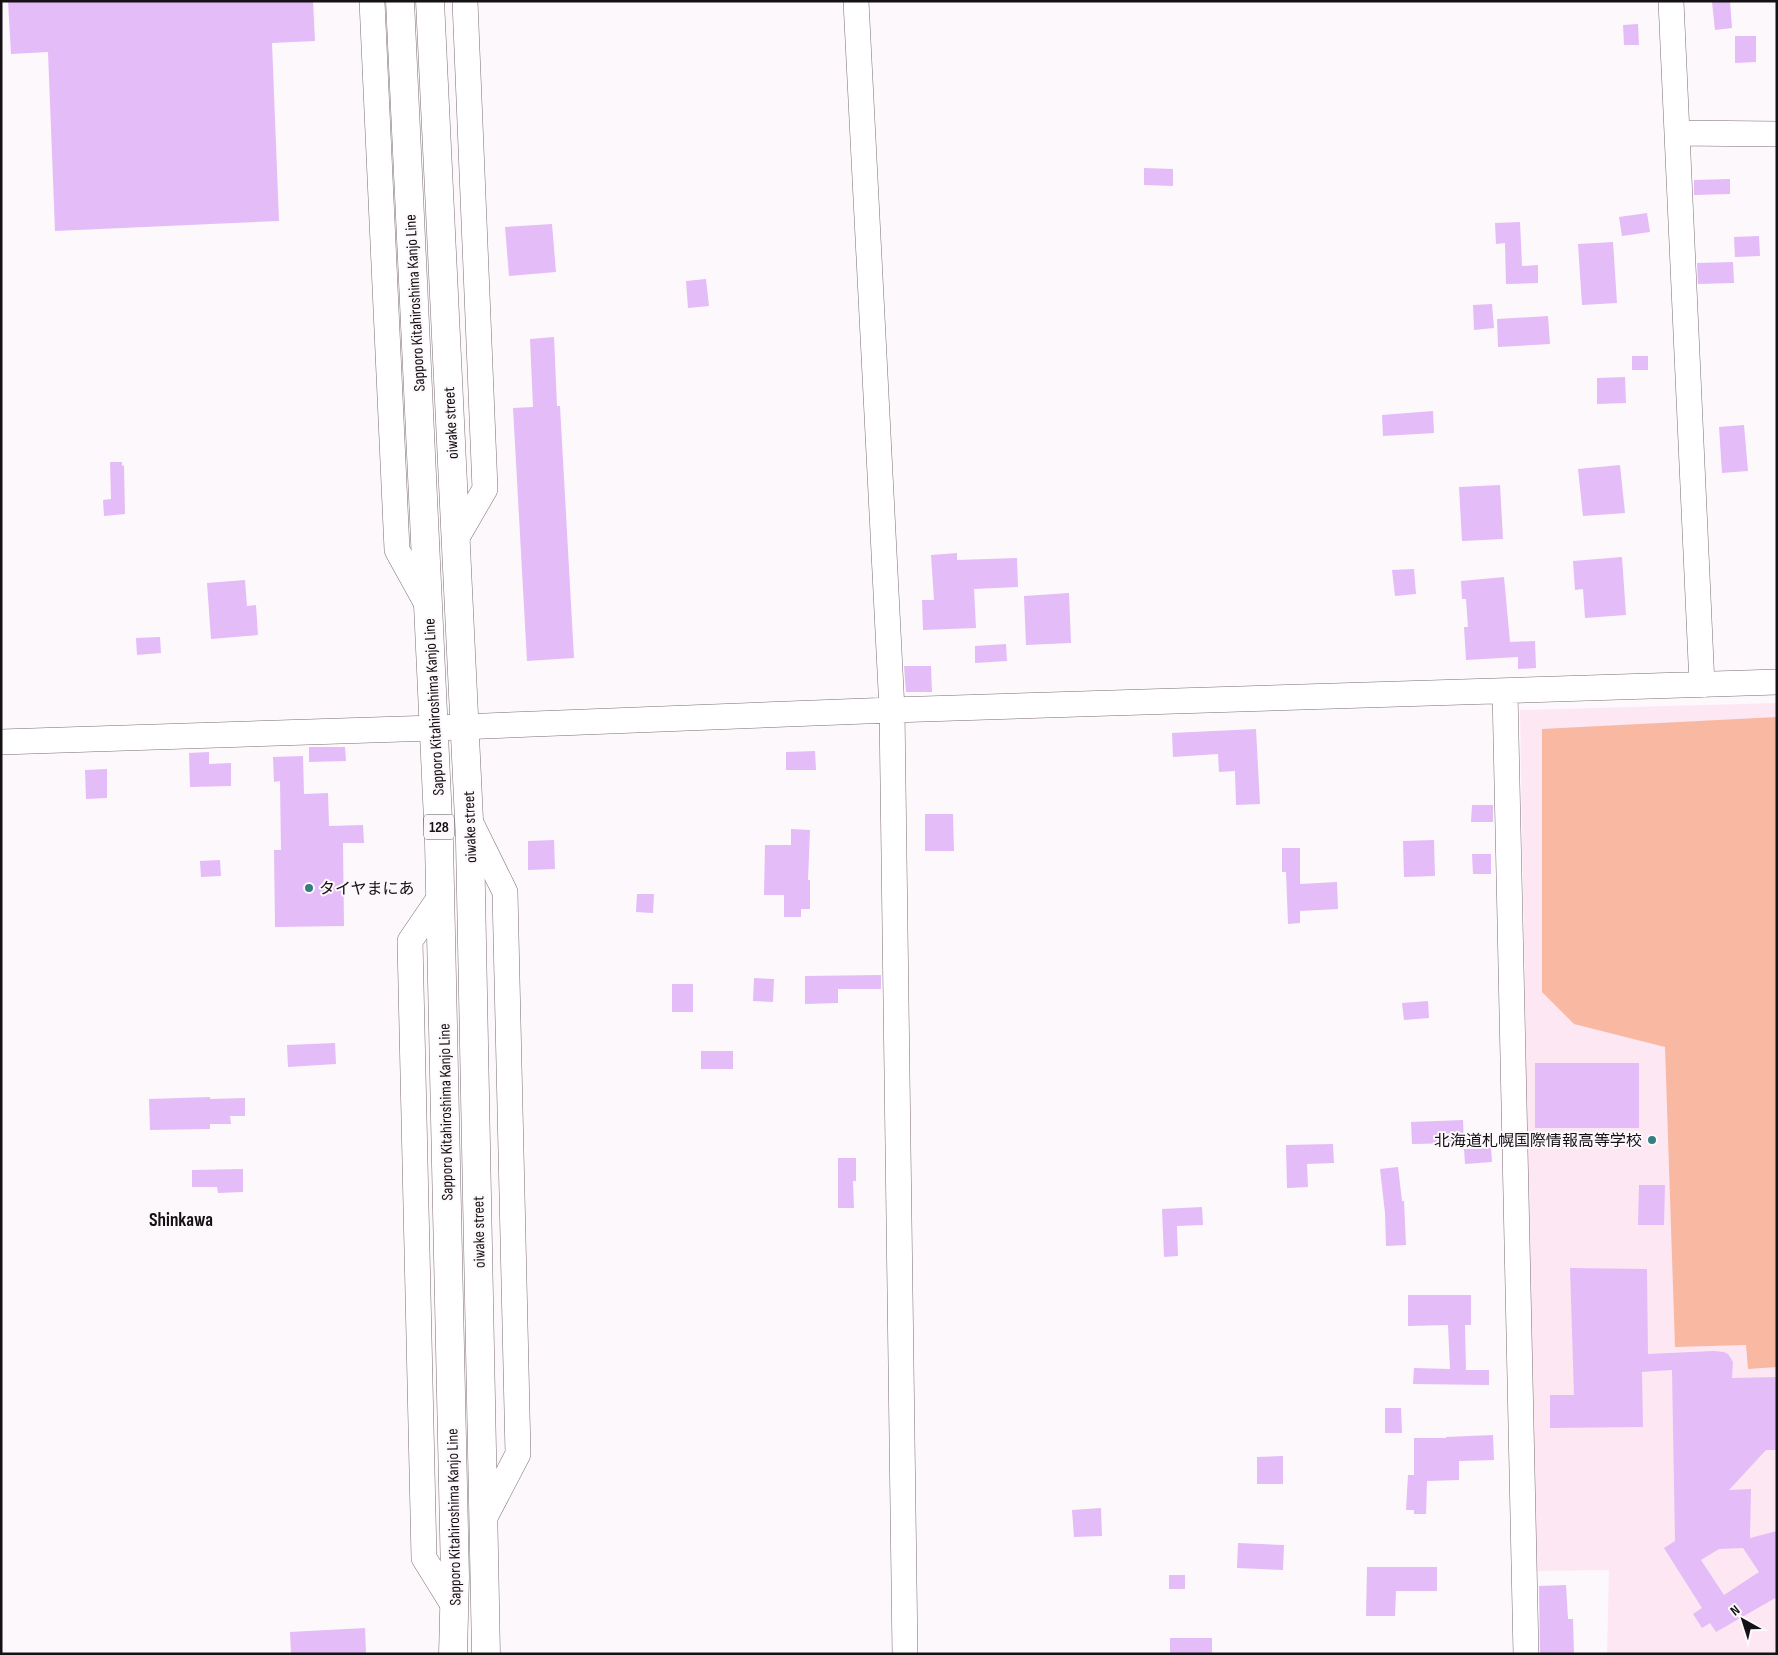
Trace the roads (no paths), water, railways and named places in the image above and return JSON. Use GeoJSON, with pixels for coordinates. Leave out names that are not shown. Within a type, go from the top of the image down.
{"type":"FeatureCollection","features":[{"type":"Feature","properties":{"kind":"main road","name":"Sapporo Kitahiroshima Kanjo Line"},"geometry":{"type":"LineString","coordinates":[[400,1],[434,728],[440,896],[455,1567],[454,1654]]}},
{"type":"Feature","properties":{"kind":"main road","name":"oiwake street"},"geometry":{"type":"LineString","coordinates":[[430,1],[469,819],[486,1654]]}},
{"type":"Feature","properties":{"kind":"street"},"geometry":{"type":"LineString","coordinates":[[372,1],[398,550],[428,606]]}},
{"type":"Feature","properties":{"kind":"street"},"geometry":{"type":"LineString","coordinates":[[456,539],[485,489],[465,1]]}},
{"type":"Feature","properties":{"kind":"street"},"geometry":{"type":"LineString","coordinates":[[856,1],[892,710],[905,1654]]}},
{"type":"Feature","properties":{"kind":"street"},"geometry":{"type":"LineString","coordinates":[[1671,1],[1702,685]]}},
{"type":"Feature","properties":{"kind":"street"},"geometry":{"type":"LineString","coordinates":[[1677,133],[1777,134]]}},
{"type":"Feature","properties":{"kind":"street"},"geometry":{"type":"LineString","coordinates":[[1,742],[434,728],[892,710],[1777,682]]}},
{"type":"Feature","properties":{"kind":"street"},"geometry":{"type":"LineString","coordinates":[[1505,691],[1526,1654]]}},
{"type":"Feature","properties":{"kind":"street"},"geometry":{"type":"LineString","coordinates":[[469,819],[505,892],[518,1454],[483,1521]]}},
{"type":"Feature","properties":{"kind":"place","name":"タイヤまにあ"},"geometry":{"type":"Point","coordinates":[309,888]}},
{"type":"Feature","properties":{"kind":"place","name":"北海道札幌国際情報高等学校"},"geometry":{"type":"Point","coordinates":[1652,1140]}},
{"type":"Feature","properties":{"kind":"district","name":"Shinkawa"},"geometry":{"type":"Point","coordinates":[181,1219]}}]}
